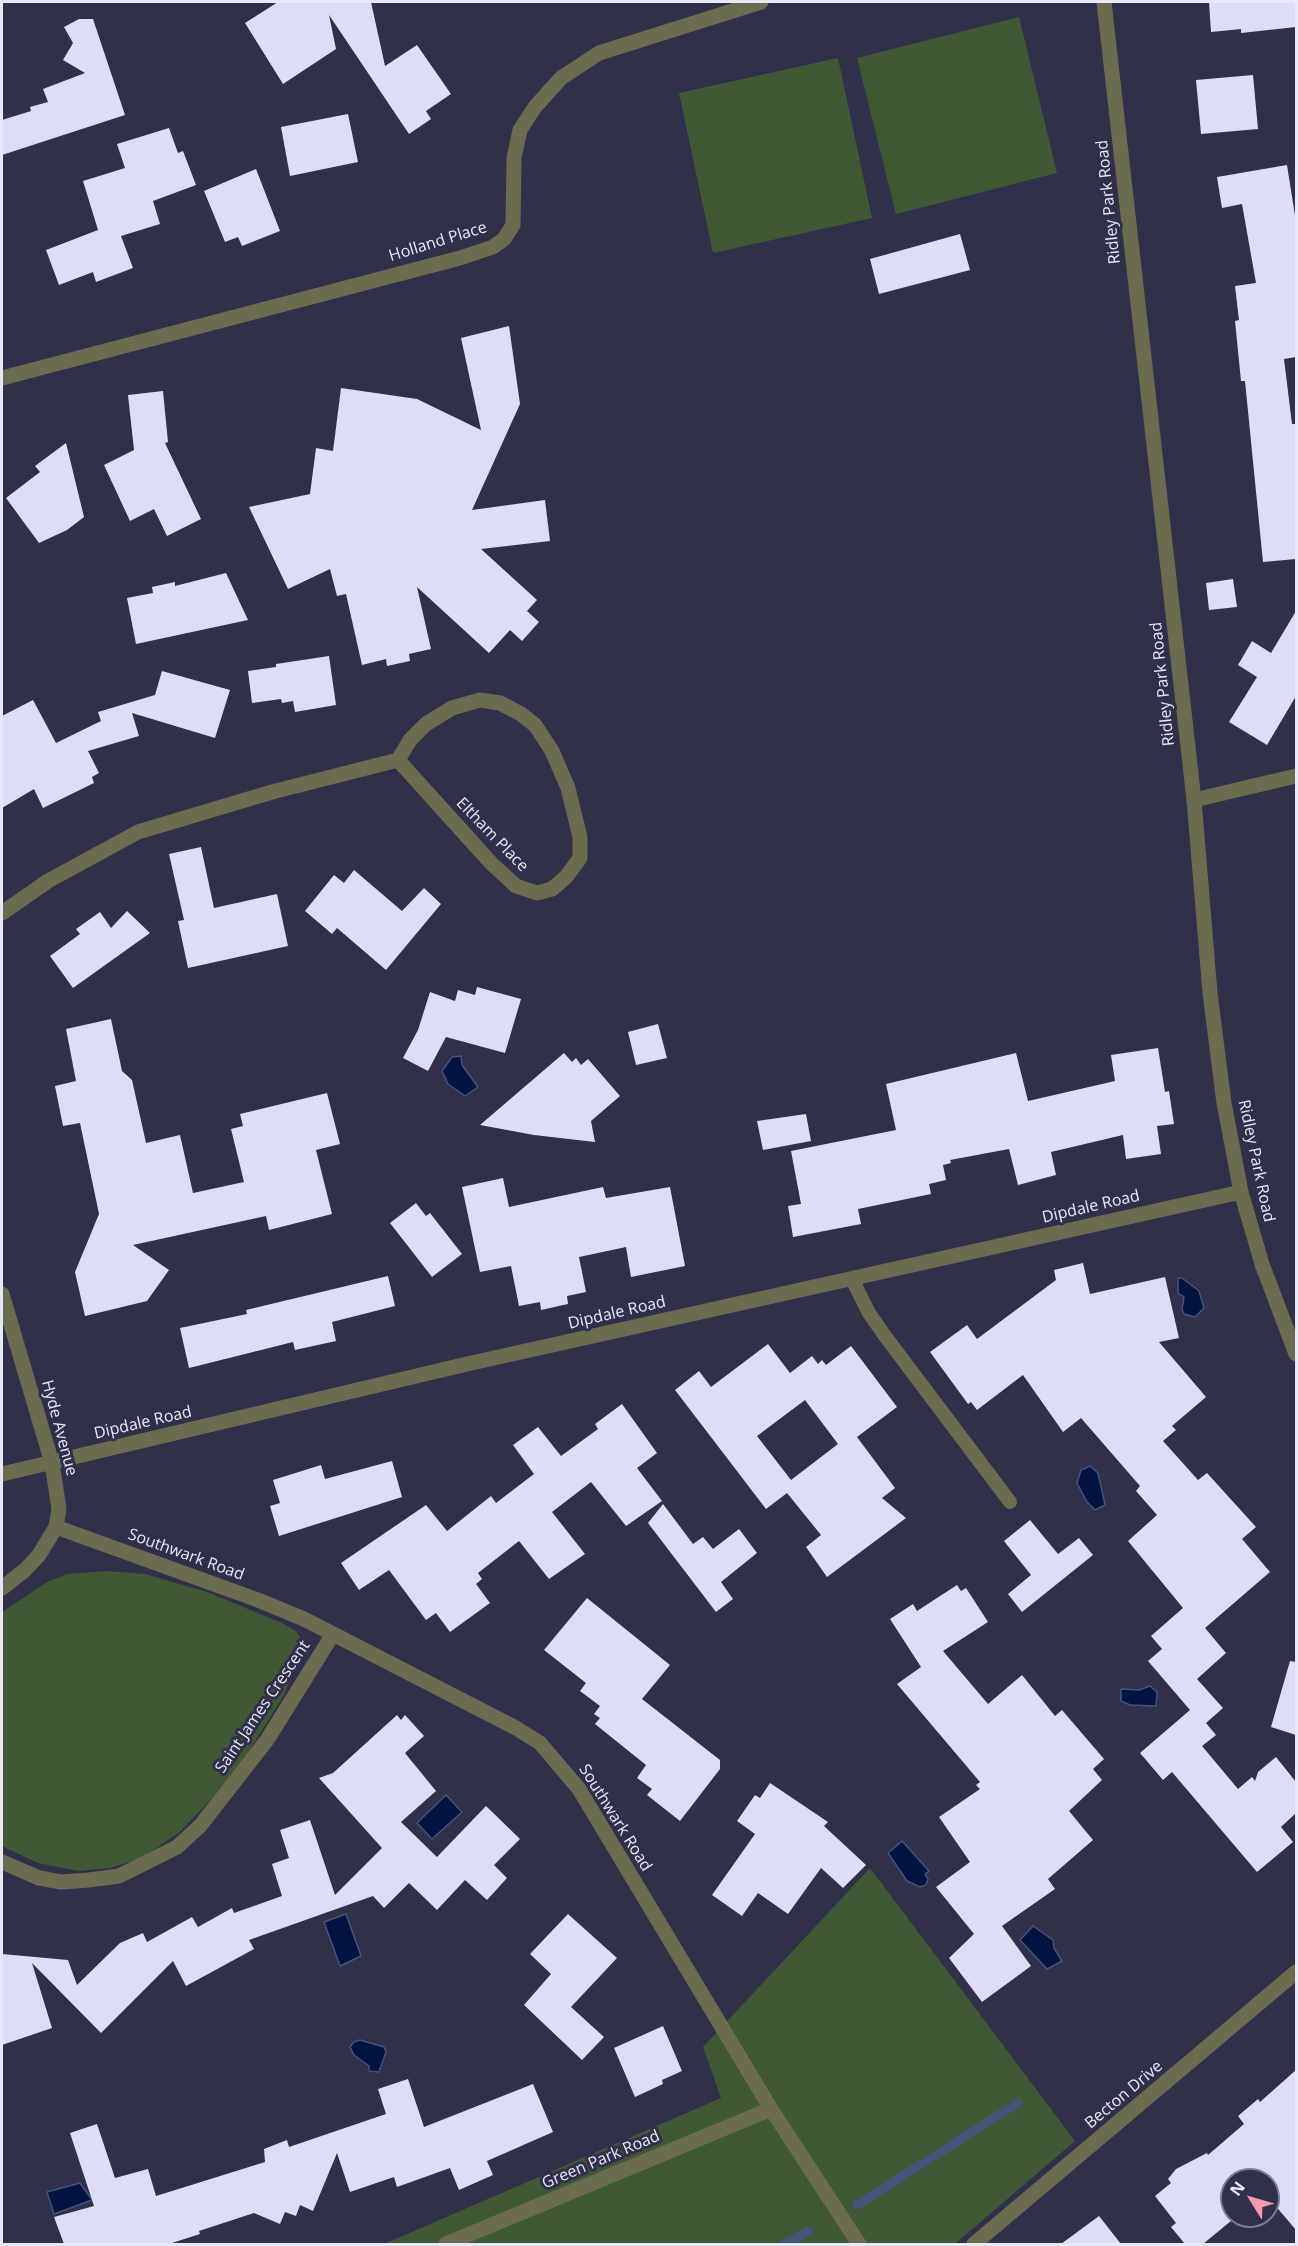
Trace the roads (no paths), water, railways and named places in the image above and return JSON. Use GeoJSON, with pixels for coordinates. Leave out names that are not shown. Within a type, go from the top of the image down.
{"type":"FeatureCollection","features":[{"type":"Feature","properties":{"kind":"street","name":"Holland Place"},"geometry":{"type":"LineString","coordinates":[[2,378],[460,258],[493,247],[504,239],[513,225],[514,158],[520,130],[535,107],[561,78],[599,53],[760,2]]}},
{"type":"Feature","properties":{"kind":"street","name":"Ridley Park Road"},"geometry":{"type":"LineString","coordinates":[[1104,2],[1194,800],[1210,993],[1224,1103],[1241,1192],[1262,1264],[1296,1354]]}},
{"type":"Feature","properties":{"kind":"street","name":"Eltham Place"},"geometry":{"type":"LineString","coordinates":[[480,700],[500,703],[521,714],[535,725],[552,751],[564,779],[580,837],[580,858],[566,877],[552,889],[537,893],[516,886],[491,863],[398,760],[410,740],[426,724],[452,708],[480,700]]}},
{"type":"Feature","properties":{"kind":"street"},"geometry":{"type":"LineString","coordinates":[[2,913],[48,881],[138,832],[272,792],[398,760]]}},
{"type":"Feature","properties":{"kind":"street"},"geometry":{"type":"LineString","coordinates":[[1194,800],[1296,776]]}},
{"type":"Feature","properties":{"kind":"street","name":"Dipdale Road"},"geometry":{"type":"LineString","coordinates":[[2,1474],[467,1364],[1241,1192]]}},
{"type":"Feature","properties":{"kind":"street","name":"Hyde Avenue"},"geometry":{"type":"LineString","coordinates":[[2,1294],[52,1463],[59,1509],[56,1527],[39,1555],[26,1570],[2,1588]]}},
{"type":"Feature","properties":{"kind":"street","name":"Southwark Road"},"geometry":{"type":"LineString","coordinates":[[56,1527],[258,1600],[333,1634],[516,1728],[540,1743],[579,1789],[771,2109],[859,2244]]}},
{"type":"Feature","properties":{"kind":"street","name":"Saint James Crescent"},"geometry":{"type":"LineString","coordinates":[[2,1862],[39,1878],[61,1882],[89,1880],[119,1876],[177,1846],[200,1826],[267,1740],[333,1634]]}},
{"type":"Feature","properties":{"kind":"street","name":"Becton Drive"},"geometry":{"type":"LineString","coordinates":[[974,2244],[1296,1972]]}},
{"type":"Feature","properties":{"kind":"street","name":"Green Park Road"},"geometry":{"type":"LineString","coordinates":[[446,2244],[771,2109]]}},
{"type":"Feature","properties":{"kind":"lane"},"geometry":{"type":"LineString","coordinates":[[852,1279],[869,1313],[885,1336],[1010,1502]]}},
{"type":"Feature","properties":{"kind":"water"},"geometry":{"type":"Polygon","coordinates":[[[461,1056],[462,1065],[478,1087],[465,1096],[448,1084],[442,1071],[452,1057],[461,1056]]]}},
{"type":"Feature","properties":{"kind":"water"},"geometry":{"type":"Polygon","coordinates":[[[1178,1278],[1182,1278],[1199,1291],[1204,1308],[1195,1317],[1184,1314],[1182,1309],[1184,1297],[1178,1293],[1178,1278]]]}},
{"type":"Feature","properties":{"kind":"water"},"geometry":{"type":"Polygon","coordinates":[[[1090,1466],[1098,1473],[1105,1505],[1095,1510],[1087,1502],[1077,1483],[1081,1470],[1090,1466]]]}},
{"type":"Feature","properties":{"kind":"water"},"geometry":{"type":"Polygon","coordinates":[[[1150,1686],[1157,1692],[1156,1706],[1130,1705],[1121,1701],[1121,1689],[1139,1690],[1150,1686]]]}},
{"type":"Feature","properties":{"kind":"water"},"geometry":{"type":"Polygon","coordinates":[[[446,1795],[462,1812],[432,1839],[417,1823],[446,1795]]]}},
{"type":"Feature","properties":{"kind":"water"},"geometry":{"type":"Polygon","coordinates":[[[902,1841],[929,1871],[925,1874],[928,1879],[926,1885],[920,1887],[907,1881],[888,1853],[902,1841]]]}},
{"type":"Feature","properties":{"kind":"water"},"geometry":{"type":"Polygon","coordinates":[[[346,1914],[361,1956],[340,1966],[324,1922],[346,1914]]]}},
{"type":"Feature","properties":{"kind":"water"},"geometry":{"type":"Polygon","coordinates":[[[1033,1926],[1053,1940],[1054,1948],[1062,1961],[1047,1969],[1020,1940],[1033,1926]]]}},
{"type":"Feature","properties":{"kind":"water"},"geometry":{"type":"Polygon","coordinates":[[[360,2040],[384,2047],[386,2052],[379,2072],[369,2071],[369,2066],[354,2055],[350,2047],[354,2042],[360,2040]]]}},
{"type":"Feature","properties":{"kind":"water"},"geometry":{"type":"Polygon","coordinates":[[[80,2183],[92,2200],[54,2214],[47,2192],[80,2183]]]}},
{"type":"Feature","properties":{"kind":"waterway"},"geometry":{"type":"LineString","coordinates":[[857,2205],[1018,2103]]}},
{"type":"Feature","properties":{"kind":"waterway"},"geometry":{"type":"LineString","coordinates":[[784,2244],[809,2231]]}}]}
